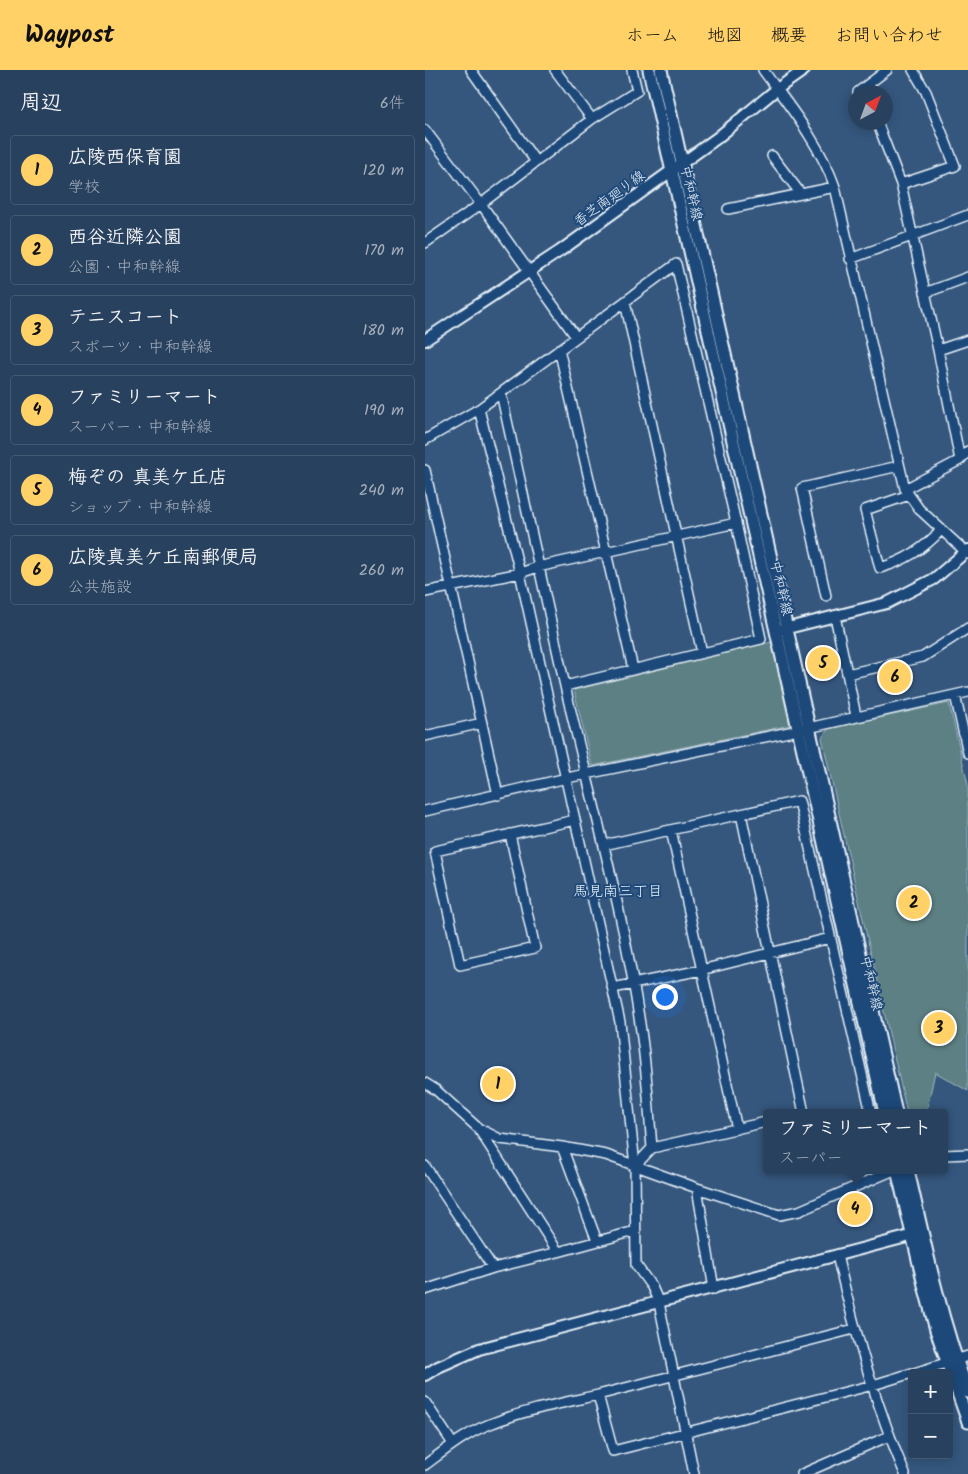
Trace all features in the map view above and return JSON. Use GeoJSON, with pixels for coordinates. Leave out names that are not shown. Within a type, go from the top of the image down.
{"type":"FeatureCollection","features":[{"type":"Feature","properties":{"kind":"main road","name":"中和幹線"},"geometry":{"type":"LineString","coordinates":[[649,70],[677,166]]}},
{"type":"Feature","properties":{"kind":"main road","name":"中和幹線"},"geometry":{"type":"LineString","coordinates":[[661,70],[677,166],[803,729],[884,1109]]}},
{"type":"Feature","properties":{"kind":"main road","name":"中和幹線"},"geometry":{"type":"LineString","coordinates":[[803,729],[895,1109]]}},
{"type":"Feature","properties":{"kind":"main road"},"geometry":{"type":"LineString","coordinates":[[897,1174],[917,1234]]}},
{"type":"Feature","properties":{"kind":"main road"},"geometry":{"type":"LineString","coordinates":[[909,1174],[924,1285],[952,1361],[968,1422]]}},
{"type":"Feature","properties":{"kind":"main road"},"geometry":{"type":"LineString","coordinates":[[952,1361],[968,1392]]}},
{"type":"Feature","properties":{"kind":"street"},"geometry":{"type":"LineString","coordinates":[[471,70],[536,162]]}},
{"type":"Feature","properties":{"kind":"street"},"geometry":{"type":"LineString","coordinates":[[555,70],[593,119]]}},
{"type":"Feature","properties":{"kind":"street"},"geometry":{"type":"LineString","coordinates":[[425,243],[481,204],[593,119],[637,91],[632,70]]}},
{"type":"Feature","properties":{"kind":"street"},"geometry":{"type":"LineString","coordinates":[[763,70],[815,144],[829,171],[835,188],[899,466],[907,492],[919,509],[967,552],[934,579],[887,603],[781,629]]}},
{"type":"Feature","properties":{"kind":"street","name":"香芝南廻り線"},"geometry":{"type":"LineString","coordinates":[[425,340],[560,251],[717,138],[777,89],[804,70]]}},
{"type":"Feature","properties":{"kind":"street"},"geometry":{"type":"LineString","coordinates":[[867,85],[887,70]]}},
{"type":"Feature","properties":{"kind":"street"},"geometry":{"type":"LineString","coordinates":[[901,184],[955,166],[927,92],[913,70]]}},
{"type":"Feature","properties":{"kind":"street"},"geometry":{"type":"LineString","coordinates":[[425,130],[481,204],[576,337]]}},
{"type":"Feature","properties":{"kind":"street"},"geometry":{"type":"LineString","coordinates":[[880,130],[901,184],[960,460]]}},
{"type":"Feature","properties":{"kind":"street"},"geometry":{"type":"LineString","coordinates":[[772,156],[801,194]]}},
{"type":"Feature","properties":{"kind":"street"},"geometry":{"type":"LineString","coordinates":[[728,210],[835,188]]}},
{"type":"Feature","properties":{"kind":"street"},"geometry":{"type":"LineString","coordinates":[[850,259],[968,215]]}},
{"type":"Feature","properties":{"kind":"street"},"geometry":{"type":"LineString","coordinates":[[425,440],[479,409],[676,264],[761,639],[565,686]]}},
{"type":"Feature","properties":{"kind":"street"},"geometry":{"type":"LineString","coordinates":[[925,293],[968,277]]}},
{"type":"Feature","properties":{"kind":"street"},"geometry":{"type":"LineString","coordinates":[[625,302],[702,653]]}},
{"type":"Feature","properties":{"kind":"street"},"geometry":{"type":"LineString","coordinates":[[938,350],[968,340]]}},
{"type":"Feature","properties":{"kind":"street"},"geometry":{"type":"LineString","coordinates":[[559,349],[633,669]]}},
{"type":"Feature","properties":{"kind":"street"},"geometry":{"type":"LineString","coordinates":[[501,392],[585,774],[605,845],[633,984],[643,1039],[652,1148]]}},
{"type":"Feature","properties":{"kind":"street"},"geometry":{"type":"LineString","coordinates":[[479,409],[520,572],[620,1022],[635,1166],[636,1265],[652,1287],[659,1303],[694,1474]]}},
{"type":"Feature","properties":{"kind":"street"},"geometry":{"type":"LineString","coordinates":[[941,530],[930,542],[913,554],[896,563],[880,568],[865,510],[907,492],[960,460],[968,451]]}},
{"type":"Feature","properties":{"kind":"street"},"geometry":{"type":"LineString","coordinates":[[826,596],[802,488],[899,466]]}},
{"type":"Feature","properties":{"kind":"street"},"geometry":{"type":"LineString","coordinates":[[425,470],[430,517],[451,586],[498,795]]}},
{"type":"Feature","properties":{"kind":"street"},"geometry":{"type":"LineString","coordinates":[[425,592],[736,523]]}},
{"type":"Feature","properties":{"kind":"street"},"geometry":{"type":"LineString","coordinates":[[835,616],[856,716]]}},
{"type":"Feature","properties":{"kind":"street"},"geometry":{"type":"LineString","coordinates":[[847,674],[923,657],[968,628]]}},
{"type":"Feature","properties":{"kind":"street"},"geometry":{"type":"LineString","coordinates":[[425,811],[585,774],[803,729],[968,692]]}},
{"type":"Feature","properties":{"kind":"street"},"geometry":{"type":"LineString","coordinates":[[955,695],[968,753]]}},
{"type":"Feature","properties":{"kind":"street"},"geometry":{"type":"LineString","coordinates":[[425,736],[482,723]]}},
{"type":"Feature","properties":{"kind":"street"},"geometry":{"type":"LineString","coordinates":[[605,845],[799,802],[870,1109]]}},
{"type":"Feature","properties":{"kind":"street"},"geometry":{"type":"LineString","coordinates":[[741,814],[803,1109]]}},
{"type":"Feature","properties":{"kind":"street"},"geometry":{"type":"LineString","coordinates":[[510,834],[535,948],[460,965],[435,851],[510,834],[575,820]]}},
{"type":"Feature","properties":{"kind":"street"},"geometry":{"type":"LineString","coordinates":[[671,830],[737,1129]]}},
{"type":"Feature","properties":{"kind":"street"},"geometry":{"type":"LineString","coordinates":[[613,988],[701,970],[830,938]]}},
{"type":"Feature","properties":{"kind":"street"},"geometry":{"type":"LineString","coordinates":[[425,1083],[436,1090],[478,1128],[558,1252]]}},
{"type":"Feature","properties":{"kind":"street"},"geometry":{"type":"LineString","coordinates":[[635,1166],[652,1148],[763,1123]]}},
{"type":"Feature","properties":{"kind":"street"},"geometry":{"type":"LineString","coordinates":[[478,1128],[500,1139],[606,1155],[779,1215],[799,1211],[887,1174]]}},
{"type":"Feature","properties":{"kind":"street"},"geometry":{"type":"LineString","coordinates":[[562,1147],[597,1240]]}},
{"type":"Feature","properties":{"kind":"street"},"geometry":{"type":"LineString","coordinates":[[948,1155],[968,1154]]}},
{"type":"Feature","properties":{"kind":"street"},"geometry":{"type":"LineString","coordinates":[[425,1166],[493,1268]]}},
{"type":"Feature","properties":{"kind":"street"},"geometry":{"type":"LineString","coordinates":[[697,1188],[714,1288]]}},
{"type":"Feature","properties":{"kind":"street"},"geometry":{"type":"LineString","coordinates":[[426,1288],[493,1268],[635,1231]]}},
{"type":"Feature","properties":{"kind":"street"},"geometry":{"type":"LineString","coordinates":[[425,1375],[438,1367],[479,1349],[917,1234]]}},
{"type":"Feature","properties":{"kind":"street"},"geometry":{"type":"LineString","coordinates":[[837,1255],[854,1329],[889,1436],[905,1474]]}},
{"type":"Feature","properties":{"kind":"street"},"geometry":{"type":"LineString","coordinates":[[425,1465],[453,1444],[489,1424],[523,1413],[854,1329]]}},
{"type":"Feature","properties":{"kind":"street"},"geometry":{"type":"LineString","coordinates":[[926,1369],[968,1356]]}},
{"type":"Feature","properties":{"kind":"street"},"geometry":{"type":"LineString","coordinates":[[598,1394],[613,1451],[908,1374]]}},
{"type":"Feature","properties":{"kind":"street"},"geometry":{"type":"LineString","coordinates":[[425,1402],[453,1444]]}},
{"type":"Feature","properties":{"kind":"street"},"geometry":{"type":"LineString","coordinates":[[802,1474],[889,1436]]}},
{"type":"Feature","properties":{"kind":"green space"},"geometry":{"type":"Polygon","coordinates":[[[772,642],[791,725],[592,766],[574,690],[772,642]]]}},
{"type":"Feature","properties":{"kind":"green space"},"geometry":{"type":"Polygon","coordinates":[[[949,703],[968,785],[968,1091],[935,1072],[927,1109],[906,1109],[822,738],[828,729],[949,703]]]}},
{"type":"Feature","properties":{"kind":"place","name":"梅ぞの 真美ケ丘店"},"geometry":{"type":"Point","coordinates":[823,663]}},
{"type":"Feature","properties":{"kind":"place","name":"広陵真美ケ丘南郵便局"},"geometry":{"type":"Point","coordinates":[895,677]}},
{"type":"Feature","properties":{"kind":"place","name":"西谷近隣公園"},"geometry":{"type":"Point","coordinates":[914,903]}},
{"type":"Feature","properties":{"kind":"place","name":"テニスコート"},"geometry":{"type":"Point","coordinates":[939,1028]}},
{"type":"Feature","properties":{"kind":"place","name":"広陵西保育園"},"geometry":{"type":"Point","coordinates":[498,1084]}},
{"type":"Feature","properties":{"kind":"place","name":"ファミリーマート"},"geometry":{"type":"Point","coordinates":[855,1209]}},
{"type":"Feature","properties":{"kind":"district","name":"馬見南三丁目"},"geometry":{"type":"Point","coordinates":[618,891]}}]}
